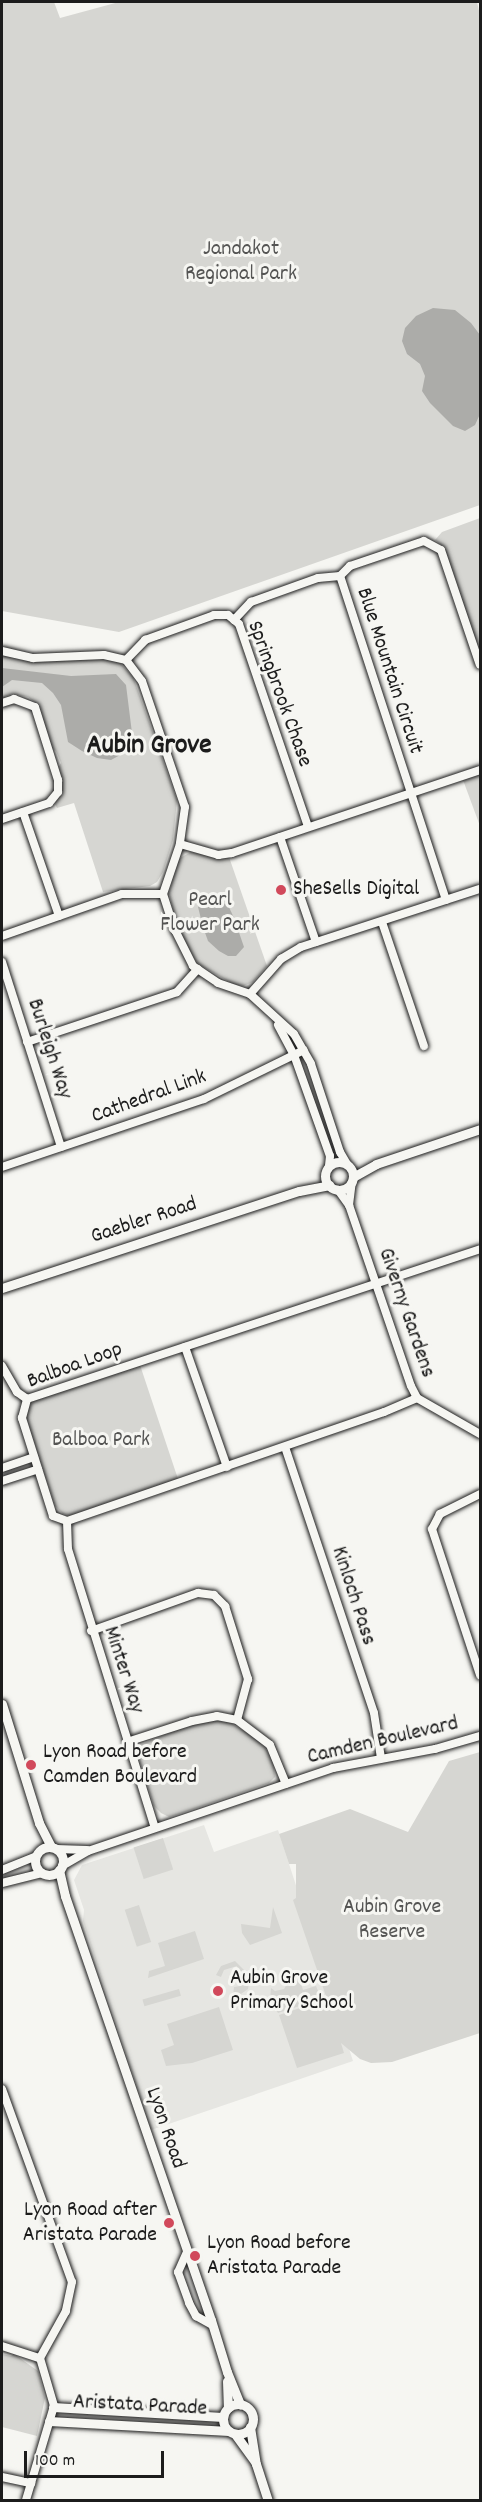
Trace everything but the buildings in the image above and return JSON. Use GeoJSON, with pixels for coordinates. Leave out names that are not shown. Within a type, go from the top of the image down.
{"type":"FeatureCollection","features":[{"type":"Feature","properties":{"kind":"street","name":"Blue Mountain Circuit"},"geometry":{"type":"LineString","coordinates":[[446,900],[340,576],[350,566],[424,541],[441,550],[480,665]]}},
{"type":"Feature","properties":{"kind":"street"},"geometry":{"type":"LineString","coordinates":[[234,620],[251,602],[318,578],[340,576]]}},
{"type":"Feature","properties":{"kind":"street","name":"Springbrook Chase"},"geometry":{"type":"LineString","coordinates":[[126,660],[145,639],[214,615],[228,615],[239,624],[308,827]]}},
{"type":"Feature","properties":{"kind":"street"},"geometry":{"type":"LineString","coordinates":[[2,651],[33,657],[104,655],[126,660],[142,681],[185,807],[180,844],[163,894],[175,930],[193,966],[218,983],[253,996],[294,1034],[304,1050],[340,1152],[353,1179]]}},
{"type":"Feature","properties":{"kind":"street"},"geometry":{"type":"LineString","coordinates":[[2,703],[14,699],[35,708],[58,780],[58,792],[49,803],[2,819]]}},
{"type":"Feature","properties":{"kind":"street"},"geometry":{"type":"LineString","coordinates":[[180,844],[218,855],[232,853],[480,770]]}},
{"type":"Feature","properties":{"kind":"street"},"geometry":{"type":"LineString","coordinates":[[23,812],[59,916]]}},
{"type":"Feature","properties":{"kind":"street"},"geometry":{"type":"LineString","coordinates":[[280,837],[316,942]]}},
{"type":"Feature","properties":{"kind":"street"},"geometry":{"type":"LineString","coordinates":[[253,996],[281,959],[316,942],[480,889]]}},
{"type":"Feature","properties":{"kind":"street"},"geometry":{"type":"LineString","coordinates":[[2,936],[122,894],[163,894]]}},
{"type":"Feature","properties":{"kind":"street"},"geometry":{"type":"LineString","coordinates":[[382,922],[424,1046]]}},
{"type":"Feature","properties":{"kind":"street","name":"Burleigh Way"},"geometry":{"type":"LineString","coordinates":[[2,963],[62,1147]]}},
{"type":"Feature","properties":{"kind":"street"},"geometry":{"type":"LineString","coordinates":[[27,1042],[177,992],[198,969]]}},
{"type":"Feature","properties":{"kind":"street"},"geometry":{"type":"LineString","coordinates":[[253,996],[284,1032],[294,1055],[330,1156],[327,1171],[333,1187],[347,1187],[353,1179],[376,1164],[480,1129]]}},
{"type":"Feature","properties":{"kind":"street","name":"Cathedral Link"},"geometry":{"type":"LineString","coordinates":[[2,1167],[204,1099],[304,1050]]}},
{"type":"Feature","properties":{"kind":"street"},"geometry":{"type":"LineString","coordinates":[[327,1171],[338,1162],[348,1166],[376,1164]]}},
{"type":"Feature","properties":{"kind":"street","name":"Gaebler Road"},"geometry":{"type":"LineString","coordinates":[[299,1191],[327,1171]]}},
{"type":"Feature","properties":{"kind":"street","name":"Giverny Gardens"},"geometry":{"type":"LineString","coordinates":[[349,1205],[353,1179]]}},
{"type":"Feature","properties":{"kind":"street","name":"Gaebler Road"},"geometry":{"type":"LineString","coordinates":[[2,1288],[299,1191],[333,1187]]}},
{"type":"Feature","properties":{"kind":"street","name":"Giverny Gardens"},"geometry":{"type":"LineString","coordinates":[[333,1187],[349,1205],[417,1398],[480,1434]]}},
{"type":"Feature","properties":{"kind":"street","name":"Balboa Loop"},"geometry":{"type":"LineString","coordinates":[[67,1521],[53,1516],[22,1418],[27,1399],[480,1249]]}},
{"type":"Feature","properties":{"kind":"street"},"geometry":{"type":"LineString","coordinates":[[185,1347],[227,1467]]}},
{"type":"Feature","properties":{"kind":"street"},"geometry":{"type":"LineString","coordinates":[[2,1366],[17,1392],[27,1399]]}},
{"type":"Feature","properties":{"kind":"street"},"geometry":{"type":"LineString","coordinates":[[67,1521],[285,1447],[417,1398]]}},
{"type":"Feature","properties":{"kind":"street","name":"Kinloch Pass"},"geometry":{"type":"LineString","coordinates":[[285,1447],[374,1713],[381,1758]]}},
{"type":"Feature","properties":{"kind":"street"},"geometry":{"type":"LineString","coordinates":[[2,1468],[34,1457]]}},
{"type":"Feature","properties":{"kind":"street"},"geometry":{"type":"LineString","coordinates":[[2,1480],[38,1469]]}},
{"type":"Feature","properties":{"kind":"street"},"geometry":{"type":"LineString","coordinates":[[480,1494],[440,1514],[432,1529],[480,1675]]}},
{"type":"Feature","properties":{"kind":"street","name":"Minter Way"},"geometry":{"type":"LineString","coordinates":[[67,1521],[68,1549],[91,1630],[155,1828]]}},
{"type":"Feature","properties":{"kind":"street"},"geometry":{"type":"LineString","coordinates":[[91,1630],[198,1593],[214,1595],[225,1606],[248,1679],[237,1720]]}},
{"type":"Feature","properties":{"kind":"street"},"geometry":{"type":"LineString","coordinates":[[2,1704],[39,1823],[54,1848],[62,1856],[61,1868],[2,1883]]}},
{"type":"Feature","properties":{"kind":"street"},"geometry":{"type":"LineString","coordinates":[[127,1742],[192,1721],[217,1716],[237,1720],[270,1745],[286,1784]]}},
{"type":"Feature","properties":{"kind":"street","name":"Camden Boulevard"},"geometry":{"type":"LineString","coordinates":[[61,1868],[88,1851],[333,1768],[435,1749],[480,1737]]}},
{"type":"Feature","properties":{"kind":"street"},"geometry":{"type":"LineString","coordinates":[[39,1823],[38,1852],[35,1864],[44,1873]]}},
{"type":"Feature","properties":{"kind":"street"},"geometry":{"type":"LineString","coordinates":[[2,1870],[38,1852],[54,1848]]}},
{"type":"Feature","properties":{"kind":"street","name":"Camden Boulevard"},"geometry":{"type":"LineString","coordinates":[[54,1848],[88,1851]]}},
{"type":"Feature","properties":{"kind":"street","name":"Lyon Road"},"geometry":{"type":"LineString","coordinates":[[61,1868],[65,1896],[188,2252],[226,2372],[240,2405]]}},
{"type":"Feature","properties":{"kind":"street","name":"Lyon Road"},"geometry":{"type":"LineString","coordinates":[[44,1873],[65,1896]]}},
{"type":"Feature","properties":{"kind":"street"},"geometry":{"type":"LineString","coordinates":[[2,2090],[72,2282],[66,2311],[40,2358]]}},
{"type":"Feature","properties":{"kind":"street"},"geometry":{"type":"LineString","coordinates":[[188,2252],[178,2272],[196,2316],[212,2325]]}},
{"type":"Feature","properties":{"kind":"street"},"geometry":{"type":"LineString","coordinates":[[2,2346],[40,2358]]}},
{"type":"Feature","properties":{"kind":"street"},"geometry":{"type":"LineString","coordinates":[[26,2500],[53,2407],[48,2378],[40,2358]]}},
{"type":"Feature","properties":{"kind":"street","name":"Lyon Road"},"geometry":{"type":"LineString","coordinates":[[226,2372],[226,2412]]}},
{"type":"Feature","properties":{"kind":"street"},"geometry":{"type":"LineString","coordinates":[[256,2464],[223,2423],[226,2412],[240,2405],[252,2414],[250,2427],[256,2464],[268,2500]]}},
{"type":"Feature","properties":{"kind":"street","name":"Aristata Parade"},"geometry":{"type":"LineString","coordinates":[[53,2407],[226,2412]]}},
{"type":"Feature","properties":{"kind":"street","name":"Aristata Parade"},"geometry":{"type":"LineString","coordinates":[[49,2421],[232,2432]]}},
{"type":"Feature","properties":{"kind":"street"},"geometry":{"type":"LineString","coordinates":[[232,2432],[244,2433],[250,2427]]}},
{"type":"Feature","properties":{"kind":"street"},"geometry":{"type":"LineString","coordinates":[[2,2477],[31,2483]]}},
{"type":"Feature","properties":{"kind":"shaded area"},"geometry":{"type":"Polygon","coordinates":[[[433,308],[455,310],[471,323],[480,335],[480,414],[475,425],[465,431],[453,426],[430,403],[422,391],[425,376],[420,364],[407,354],[402,341],[405,328],[416,316],[433,308]]]}},
{"type":"Feature","properties":{"kind":"shaded area"},"geometry":{"type":"Polygon","coordinates":[[[2,668],[71,676],[116,674],[126,685],[133,741],[131,749],[111,760],[97,758],[82,751],[68,742],[61,705],[53,693],[42,683],[12,680],[2,687],[2,668]]]}},
{"type":"Feature","properties":{"kind":"shaded area"},"geometry":{"type":"Polygon","coordinates":[[[215,900],[228,905],[234,918],[244,947],[236,956],[228,956],[208,941],[198,907],[205,901],[215,900]]]}},
{"type":"Feature","properties":{"kind":"shaded area","name":"Aubin Grove Primary School"},"geometry":{"type":"Polygon","coordinates":[[[204,1825],[214,1852],[278,1830],[353,2061],[151,2130],[83,1921],[84,1910],[74,1880],[82,1865],[204,1825]]]}},
{"type":"Feature","properties":{"kind":"green space","name":"Jandakot Regional Park"},"geometry":{"type":"Polygon","coordinates":[[[2,2],[54,2],[60,18],[119,2],[477,2],[480,15],[480,505],[119,632],[2,611],[2,2]]]}},
{"type":"Feature","properties":{"kind":"green space"},"geometry":{"type":"Polygon","coordinates":[[[480,518],[480,653],[444,547],[435,540],[442,532],[480,518]]]}},
{"type":"Feature","properties":{"kind":"green space"},"geometry":{"type":"Polygon","coordinates":[[[2,654],[22,660],[108,659],[120,663],[133,677],[177,800],[173,840],[163,872],[157,882],[150,886],[103,892],[74,803],[57,808],[55,804],[63,784],[58,768],[61,763],[56,751],[52,749],[36,703],[28,697],[12,694],[2,698],[2,654]]]}},
{"type":"Feature","properties":{"kind":"green space"},"geometry":{"type":"Polygon","coordinates":[[[480,774],[480,826],[463,780],[480,774]]]}},
{"type":"Feature","properties":{"kind":"green space","name":"Pearl Flower Park"},"geometry":{"type":"Polygon","coordinates":[[[191,852],[229,857],[267,966],[253,982],[243,986],[233,984],[200,965],[190,954],[176,923],[169,893],[176,865],[180,858],[191,852]]]}},
{"type":"Feature","properties":{"kind":"green space","name":"Balboa Park"},"geometry":{"type":"Polygon","coordinates":[[[140,1365],[178,1479],[73,1516],[63,1514],[55,1506],[26,1417],[27,1408],[38,1398],[140,1365]]]}},
{"type":"Feature","properties":{"kind":"green space"},"geometry":{"type":"Polygon","coordinates":[[[213,1720],[227,1721],[261,1741],[273,1761],[275,1777],[269,1783],[176,1815],[169,1817],[161,1813],[154,1806],[138,1756],[140,1745],[179,1728],[213,1720]]]}},
{"type":"Feature","properties":{"kind":"green space","name":"Aubin Grove Reserve"},"geometry":{"type":"Polygon","coordinates":[[[480,1752],[480,2033],[392,2062],[371,2063],[360,2059],[341,2043],[344,2053],[297,2068],[279,2015],[327,1999],[293,1900],[296,1898],[296,1864],[289,1864],[279,1834],[350,1809],[408,1832],[449,1761],[480,1752]]]}},
{"type":"Feature","properties":{"kind":"green space"},"geometry":{"type":"Polygon","coordinates":[[[163,1838],[173,1869],[144,1879],[134,1848],[163,1838]]]}},
{"type":"Feature","properties":{"kind":"green space"},"geometry":{"type":"Polygon","coordinates":[[[139,1905],[151,1942],[137,1947],[125,1910],[139,1905]]]}},
{"type":"Feature","properties":{"kind":"green space"},"geometry":{"type":"Polygon","coordinates":[[[273,1907],[282,1933],[250,1945],[242,1933],[241,1924],[270,1928],[273,1907]]]}},
{"type":"Feature","properties":{"kind":"green space"},"geometry":{"type":"Polygon","coordinates":[[[195,1931],[204,1959],[148,1978],[149,1971],[165,1966],[158,1943],[195,1931]]]}},
{"type":"Feature","properties":{"kind":"green space"},"geometry":{"type":"Polygon","coordinates":[[[235,1961],[250,1976],[248,1989],[238,1996],[233,1996],[234,1987],[240,1986],[241,1981],[236,1974],[237,1966],[224,1970],[221,1977],[216,1975],[221,1966],[235,1961]]]}},
{"type":"Feature","properties":{"kind":"green space"},"geometry":{"type":"Polygon","coordinates":[[[299,1977],[303,1990],[316,1986],[321,1999],[278,2013],[270,2001],[271,1988],[275,1991],[284,1989],[290,1979],[299,1977]]]}},
{"type":"Feature","properties":{"kind":"green space"},"geometry":{"type":"Polygon","coordinates":[[[179,1989],[181,1996],[144,2006],[142,1999],[179,1989]]]}},
{"type":"Feature","properties":{"kind":"green space"},"geometry":{"type":"Polygon","coordinates":[[[219,2007],[233,2050],[192,2063],[166,2066],[161,2050],[174,2045],[167,2024],[219,2007]]]}},
{"type":"Feature","properties":{"kind":"green space"},"geometry":{"type":"Polygon","coordinates":[[[2,2354],[11,2356],[14,2354],[38,2371],[45,2398],[37,2436],[2,2427],[2,2354]]]}},
{"type":"Feature","properties":{"kind":"place","name":"SheSells Digital"},"geometry":{"type":"Point","coordinates":[281,890]}},
{"type":"Feature","properties":{"kind":"place","name":"Lyon Road before Camden Boulevard"},"geometry":{"type":"Point","coordinates":[31,1765]}},
{"type":"Feature","properties":{"kind":"place","name":"Aubin Grove Primary School"},"geometry":{"type":"Point","coordinates":[218,1991]}},
{"type":"Feature","properties":{"kind":"place","name":"Lyon Road after Aristata Parade"},"geometry":{"type":"Point","coordinates":[169,2223]}},
{"type":"Feature","properties":{"kind":"place","name":"Lyon Road before Aristata Parade"},"geometry":{"type":"Point","coordinates":[195,2256]}},
{"type":"Feature","properties":{"kind":"district","name":"Aubin Grove"},"geometry":{"type":"Point","coordinates":[149,747]}}]}
